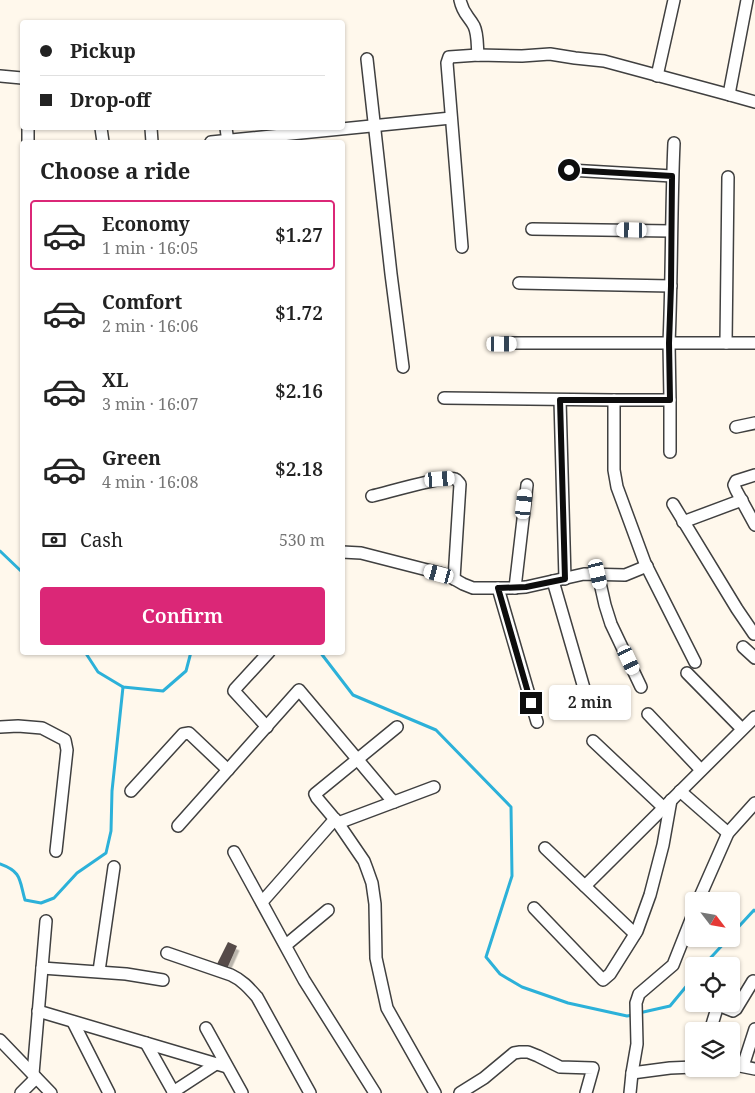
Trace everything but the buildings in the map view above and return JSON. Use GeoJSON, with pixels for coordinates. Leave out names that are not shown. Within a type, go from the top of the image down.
{"type":"FeatureCollection","features":[{"type":"Feature","properties":{"kind":"street"},"geometry":{"type":"LineString","coordinates":[[460,0],[462,10],[476,31],[478,55]]}},
{"type":"Feature","properties":{"kind":"street"},"geometry":{"type":"LineString","coordinates":[[657,76],[674,0]]}},
{"type":"Feature","properties":{"kind":"street"},"geometry":{"type":"LineString","coordinates":[[730,95],[747,0]]}},
{"type":"Feature","properties":{"kind":"street"},"geometry":{"type":"LineString","coordinates":[[462,247],[446,63],[449,57],[550,54],[604,62],[755,102]]}},
{"type":"Feature","properties":{"kind":"street"},"geometry":{"type":"LineString","coordinates":[[367,59],[403,368]]}},
{"type":"Feature","properties":{"kind":"street"},"geometry":{"type":"LineString","coordinates":[[0,76],[20,78]]}},
{"type":"Feature","properties":{"kind":"street"},"geometry":{"type":"LineString","coordinates":[[345,130],[451,118]]}},
{"type":"Feature","properties":{"kind":"street"},"geometry":{"type":"LineString","coordinates":[[249,140],[341,130]]}},
{"type":"Feature","properties":{"kind":"street"},"geometry":{"type":"LineString","coordinates":[[670,452],[669,343],[674,143]]}},
{"type":"Feature","properties":{"kind":"street"},"geometry":{"type":"LineString","coordinates":[[569,170],[672,176]]}},
{"type":"Feature","properties":{"kind":"street"},"geometry":{"type":"LineString","coordinates":[[726,343],[728,177]]}},
{"type":"Feature","properties":{"kind":"street"},"geometry":{"type":"LineString","coordinates":[[532,229],[672,231]]}},
{"type":"Feature","properties":{"kind":"street"},"geometry":{"type":"LineString","coordinates":[[519,283],[671,286]]}},
{"type":"Feature","properties":{"kind":"street"},"geometry":{"type":"LineString","coordinates":[[502,344],[755,343]]}},
{"type":"Feature","properties":{"kind":"street"},"geometry":{"type":"LineString","coordinates":[[444,398],[670,400]]}},
{"type":"Feature","properties":{"kind":"street"},"geometry":{"type":"LineString","coordinates":[[560,400],[565,579]]}},
{"type":"Feature","properties":{"kind":"street"},"geometry":{"type":"LineString","coordinates":[[614,400],[614,470],[617,487],[647,566],[694,662]]}},
{"type":"Feature","properties":{"kind":"street"},"geometry":{"type":"LineString","coordinates":[[736,427],[755,423]]}},
{"type":"Feature","properties":{"kind":"street"},"geometry":{"type":"LineString","coordinates":[[755,475],[736,481],[734,485],[755,524]]}},
{"type":"Feature","properties":{"kind":"street"},"geometry":{"type":"LineString","coordinates":[[372,496],[440,479],[453,478],[457,480],[460,484],[454,580]]}},
{"type":"Feature","properties":{"kind":"street"},"geometry":{"type":"LineString","coordinates":[[515,588],[527,485]]}},
{"type":"Feature","properties":{"kind":"street"},"geometry":{"type":"LineString","coordinates":[[683,522],[742,500]]}},
{"type":"Feature","properties":{"kind":"street"},"geometry":{"type":"LineString","coordinates":[[673,504],[754,634]]}},
{"type":"Feature","properties":{"kind":"street"},"geometry":{"type":"LineString","coordinates":[[345,552],[360,553],[449,576],[473,588],[526,587],[584,574],[625,575],[647,566]]}},
{"type":"Feature","properties":{"kind":"street"},"geometry":{"type":"LineString","coordinates":[[598,574],[605,605],[612,624],[641,687]]}},
{"type":"Feature","properties":{"kind":"street"},"geometry":{"type":"LineString","coordinates":[[553,581],[588,702]]}},
{"type":"Feature","properties":{"kind":"street"},"geometry":{"type":"LineString","coordinates":[[498,588],[537,722]]}},
{"type":"Feature","properties":{"kind":"street"},"geometry":{"type":"LineString","coordinates":[[743,647],[755,658]]}},
{"type":"Feature","properties":{"kind":"street"},"geometry":{"type":"LineString","coordinates":[[266,655],[234,692],[266,727]]}},
{"type":"Feature","properties":{"kind":"street"},"geometry":{"type":"LineString","coordinates":[[687,673],[742,729]]}},
{"type":"Feature","properties":{"kind":"street"},"geometry":{"type":"LineString","coordinates":[[178,826],[299,690],[394,802]]}},
{"type":"Feature","properties":{"kind":"street"},"geometry":{"type":"LineString","coordinates":[[648,714],[701,770]]}},
{"type":"Feature","properties":{"kind":"street"},"geometry":{"type":"LineString","coordinates":[[586,886],[755,717]]}},
{"type":"Feature","properties":{"kind":"street"},"geometry":{"type":"LineString","coordinates":[[0,727],[42,728],[65,740],[66,750],[56,851]]}},
{"type":"Feature","properties":{"kind":"street"},"geometry":{"type":"LineString","coordinates":[[398,727],[315,794],[337,821],[364,861],[372,883],[375,904],[376,958],[387,1008],[435,1093]]}},
{"type":"Feature","properties":{"kind":"street"},"geometry":{"type":"LineString","coordinates":[[131,792],[184,734],[189,733],[228,770]]}},
{"type":"Feature","properties":{"kind":"street"},"geometry":{"type":"LineString","coordinates":[[593,741],[667,804]]}},
{"type":"Feature","properties":{"kind":"street"},"geometry":{"type":"LineString","coordinates":[[262,902],[337,821],[434,787]]}},
{"type":"Feature","properties":{"kind":"street"},"geometry":{"type":"LineString","coordinates":[[680,791],[728,833]]}},
{"type":"Feature","properties":{"kind":"street"},"geometry":{"type":"LineString","coordinates":[[702,892],[728,833],[755,803]]}},
{"type":"Feature","properties":{"kind":"street"},"geometry":{"type":"LineString","coordinates":[[534,908],[603,980],[610,974],[635,934],[650,895],[663,845],[667,804]]}},
{"type":"Feature","properties":{"kind":"street"},"geometry":{"type":"LineString","coordinates":[[545,848],[635,934]]}},
{"type":"Feature","properties":{"kind":"street"},"geometry":{"type":"LineString","coordinates":[[234,852],[304,980],[375,1093]]}},
{"type":"Feature","properties":{"kind":"street"},"geometry":{"type":"LineString","coordinates":[[99,971],[114,867]]}},
{"type":"Feature","properties":{"kind":"street"},"geometry":{"type":"LineString","coordinates":[[286,945],[328,910]]}},
{"type":"Feature","properties":{"kind":"street"},"geometry":{"type":"LineString","coordinates":[[21,1093],[34,1076],[46,921]]}},
{"type":"Feature","properties":{"kind":"street"},"geometry":{"type":"LineString","coordinates":[[630,1093],[637,1044],[636,1003],[639,994],[673,965],[685,935]]}},
{"type":"Feature","properties":{"kind":"street"},"geometry":{"type":"LineString","coordinates":[[167,953],[231,974],[246,985],[257,997],[310,1093]]}},
{"type":"Feature","properties":{"kind":"street"},"geometry":{"type":"LineString","coordinates":[[42,968],[99,971],[163,980]]}},
{"type":"Feature","properties":{"kind":"street"},"geometry":{"type":"LineString","coordinates":[[713,1022],[718,1005],[733,1011],[736,1009],[753,981]]}},
{"type":"Feature","properties":{"kind":"street"},"geometry":{"type":"LineString","coordinates":[[38,1011],[222,1065]]}},
{"type":"Feature","properties":{"kind":"street"},"geometry":{"type":"LineString","coordinates":[[74,1022],[109,1093]]}},
{"type":"Feature","properties":{"kind":"street"},"geometry":{"type":"LineString","coordinates":[[206,1028],[222,1065],[242,1093]]}},
{"type":"Feature","properties":{"kind":"street"},"geometry":{"type":"LineString","coordinates":[[740,1060],[755,1029]]}},
{"type":"Feature","properties":{"kind":"street"},"geometry":{"type":"LineString","coordinates":[[0,1040],[51,1093]]}},
{"type":"Feature","properties":{"kind":"street"},"geometry":{"type":"LineString","coordinates":[[146,1044],[174,1093],[222,1065]]}},
{"type":"Feature","properties":{"kind":"street"},"geometry":{"type":"LineString","coordinates":[[460,1093],[484,1078],[514,1053],[528,1052],[560,1067],[593,1068],[586,1093]]}},
{"type":"Feature","properties":{"kind":"street"},"geometry":{"type":"LineString","coordinates":[[740,1066],[755,1069]]}},
{"type":"Feature","properties":{"kind":"street"},"geometry":{"type":"LineString","coordinates":[[632,1073],[685,1067]]}},
{"type":"Feature","properties":{"kind":"waterway"},"geometry":{"type":"LineString","coordinates":[[0,551],[20,570]]}},
{"type":"Feature","properties":{"kind":"waterway"},"geometry":{"type":"LineString","coordinates":[[87,655],[98,672],[123,687],[163,691],[186,671],[190,655]]}},
{"type":"Feature","properties":{"kind":"waterway"},"geometry":{"type":"LineString","coordinates":[[322,655],[353,695],[436,730],[511,807],[512,876],[486,957],[500,974],[522,987],[568,1003],[627,1016],[633,1015]]}},
{"type":"Feature","properties":{"kind":"waterway"},"geometry":{"type":"LineString","coordinates":[[0,864],[16,873],[25,900],[41,903],[54,898],[77,873],[106,853],[111,831],[112,791],[123,687]]}},
{"type":"Feature","properties":{"kind":"waterway"},"geometry":{"type":"LineString","coordinates":[[740,925],[755,911]]}},
{"type":"Feature","properties":{"kind":"waterway"},"geometry":{"type":"LineString","coordinates":[[711,957],[720,948]]}},
{"type":"Feature","properties":{"kind":"waterway"},"geometry":{"type":"LineString","coordinates":[[639,1013],[670,1006],[685,988]]}},
{"type":"Feature","properties":{"kind":"route"},"geometry":{"type":"LineString","coordinates":[[531,703],[498,588],[526,587],[565,579],[560,400],[670,400],[669,343],[672,176],[569,170]]}}]}
